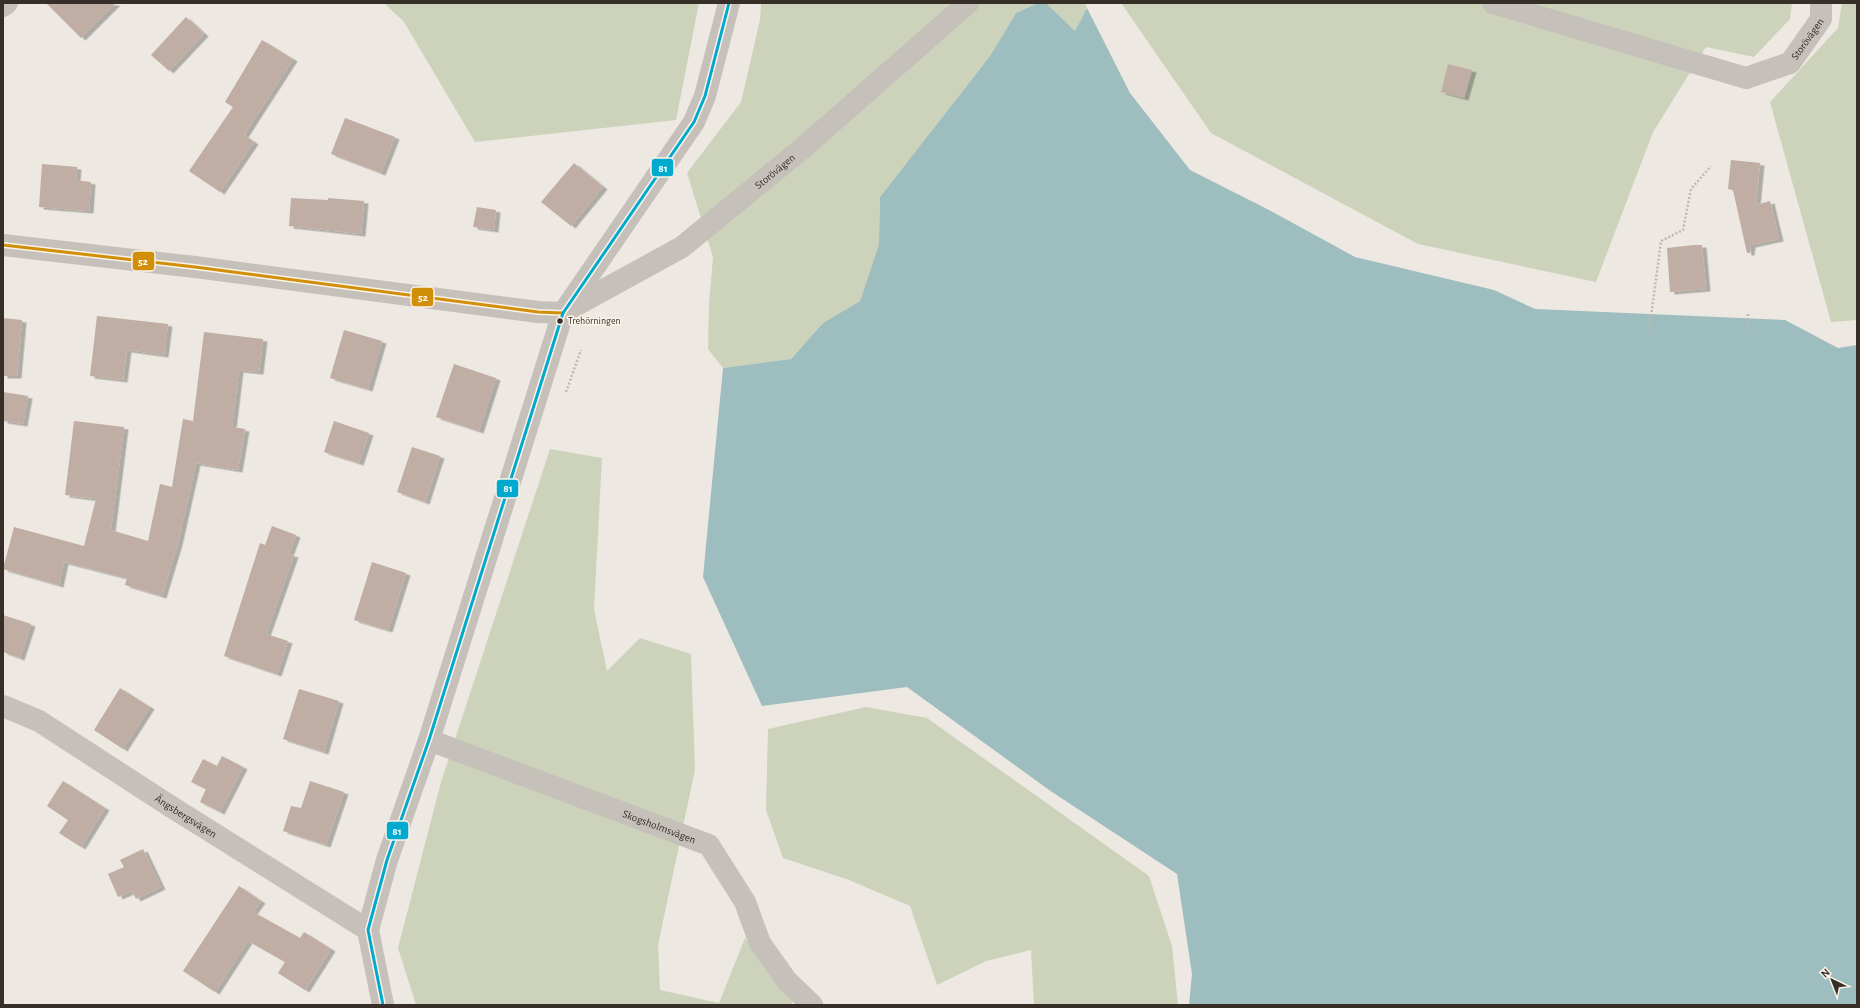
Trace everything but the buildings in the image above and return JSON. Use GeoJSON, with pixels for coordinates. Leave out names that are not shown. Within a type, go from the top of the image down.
{"type":"FeatureCollection","features":[{"type":"Feature","properties":{"kind":"street"},"geometry":{"type":"LineString","coordinates":[[3,6],[7,3]]}},
{"type":"Feature","properties":{"kind":"street"},"geometry":{"type":"LineString","coordinates":[[383,1005],[368,930],[388,860],[428,740],[563,313],[694,122],[705,96],[729,3]]}},
{"type":"Feature","properties":{"kind":"street","name":"Storövägen"},"geometry":{"type":"LineString","coordinates":[[563,313],[682,247],[804,147],[968,3]]}},
{"type":"Feature","properties":{"kind":"street","name":"Storövägen"},"geometry":{"type":"LineString","coordinates":[[1493,3],[1734,76],[1746,78],[1790,63],[1822,19],[1821,3]]}},
{"type":"Feature","properties":{"kind":"street"},"geometry":{"type":"LineString","coordinates":[[3,245],[195,267],[538,312],[563,313]]}},
{"type":"Feature","properties":{"kind":"street","name":"Ängsbergsvägen"},"geometry":{"type":"LineString","coordinates":[[3,706],[39,721],[170,806],[368,930]]}},
{"type":"Feature","properties":{"kind":"street","name":"Skogsholmsvägen"},"geometry":{"type":"LineString","coordinates":[[428,740],[709,844],[745,902],[760,943],[787,981],[812,1005]]}},
{"type":"Feature","properties":{"kind":"path"},"geometry":{"type":"LineString","coordinates":[[1649,332],[1661,241],[1682,230],[1691,189],[1711,166]]}},
{"type":"Feature","properties":{"kind":"path"},"geometry":{"type":"LineString","coordinates":[[1748,314],[1748,332]]}},
{"type":"Feature","properties":{"kind":"path"},"geometry":{"type":"LineString","coordinates":[[566,392],[582,350]]}},
{"type":"Feature","properties":{"kind":"green space"},"geometry":{"type":"Polygon","coordinates":[[[384,3],[699,3],[676,120],[475,142],[404,22],[384,3]]]}},
{"type":"Feature","properties":{"kind":"green space"},"geometry":{"type":"Polygon","coordinates":[[[761,3],[1038,3],[1016,13],[990,56],[880,197],[879,244],[860,301],[823,323],[791,359],[723,368],[708,349],[709,304],[713,257],[687,173],[741,102],[760,20],[761,3]]]}},
{"type":"Feature","properties":{"kind":"green space"},"geometry":{"type":"Polygon","coordinates":[[[1046,3],[1085,3],[1087,8],[1075,31],[1046,3]]]}},
{"type":"Feature","properties":{"kind":"green space"},"geometry":{"type":"Polygon","coordinates":[[[1121,3],[1792,3],[1790,19],[1754,57],[1706,47],[1653,132],[1596,282],[1418,244],[1211,133],[1121,3]]]}},
{"type":"Feature","properties":{"kind":"green space"},"geometry":{"type":"Polygon","coordinates":[[[1842,3],[1857,3],[1857,320],[1831,322],[1770,102],[1838,28],[1842,3]]]}},
{"type":"Feature","properties":{"kind":"green space"},"geometry":{"type":"Polygon","coordinates":[[[550,449],[602,458],[594,609],[607,671],[640,638],[691,654],[695,770],[658,945],[660,990],[719,1003],[745,938],[794,995],[792,1005],[416,1005],[398,948],[441,782],[550,449]]]}},
{"type":"Feature","properties":{"kind":"green space"},"geometry":{"type":"Polygon","coordinates":[[[866,707],[927,718],[1149,876],[1172,946],[1178,1005],[1034,1005],[1031,950],[986,961],[937,985],[910,906],[849,880],[783,858],[766,810],[768,729],[866,707]]]}},
{"type":"Feature","properties":{"kind":"water"},"geometry":{"type":"Polygon","coordinates":[[[1038,3],[1046,3],[1075,31],[1087,8],[1130,93],[1190,170],[1269,210],[1355,257],[1494,290],[1535,309],[1785,320],[1838,348],[1857,345],[1857,1005],[1189,1005],[1192,974],[1177,874],[1052,792],[907,687],[762,706],[703,577],[723,368],[791,359],[823,323],[860,301],[879,244],[880,197],[990,56],[1016,13],[1038,3]]]}},
{"type":"Feature","properties":{"kind":"transit line","name":"81"},"geometry":{"type":"LineString","coordinates":[[383,1005],[368,930],[387,860],[429,740],[563,313],[694,122],[705,96],[729,3]]}},
{"type":"Feature","properties":{"kind":"transit line","name":"52"},"geometry":{"type":"LineString","coordinates":[[3,245],[195,267],[538,312],[563,313]]}},
{"type":"Feature","properties":{"kind":"place","name":"Trehörningen"},"geometry":{"type":"Point","coordinates":[560,321]}}]}
